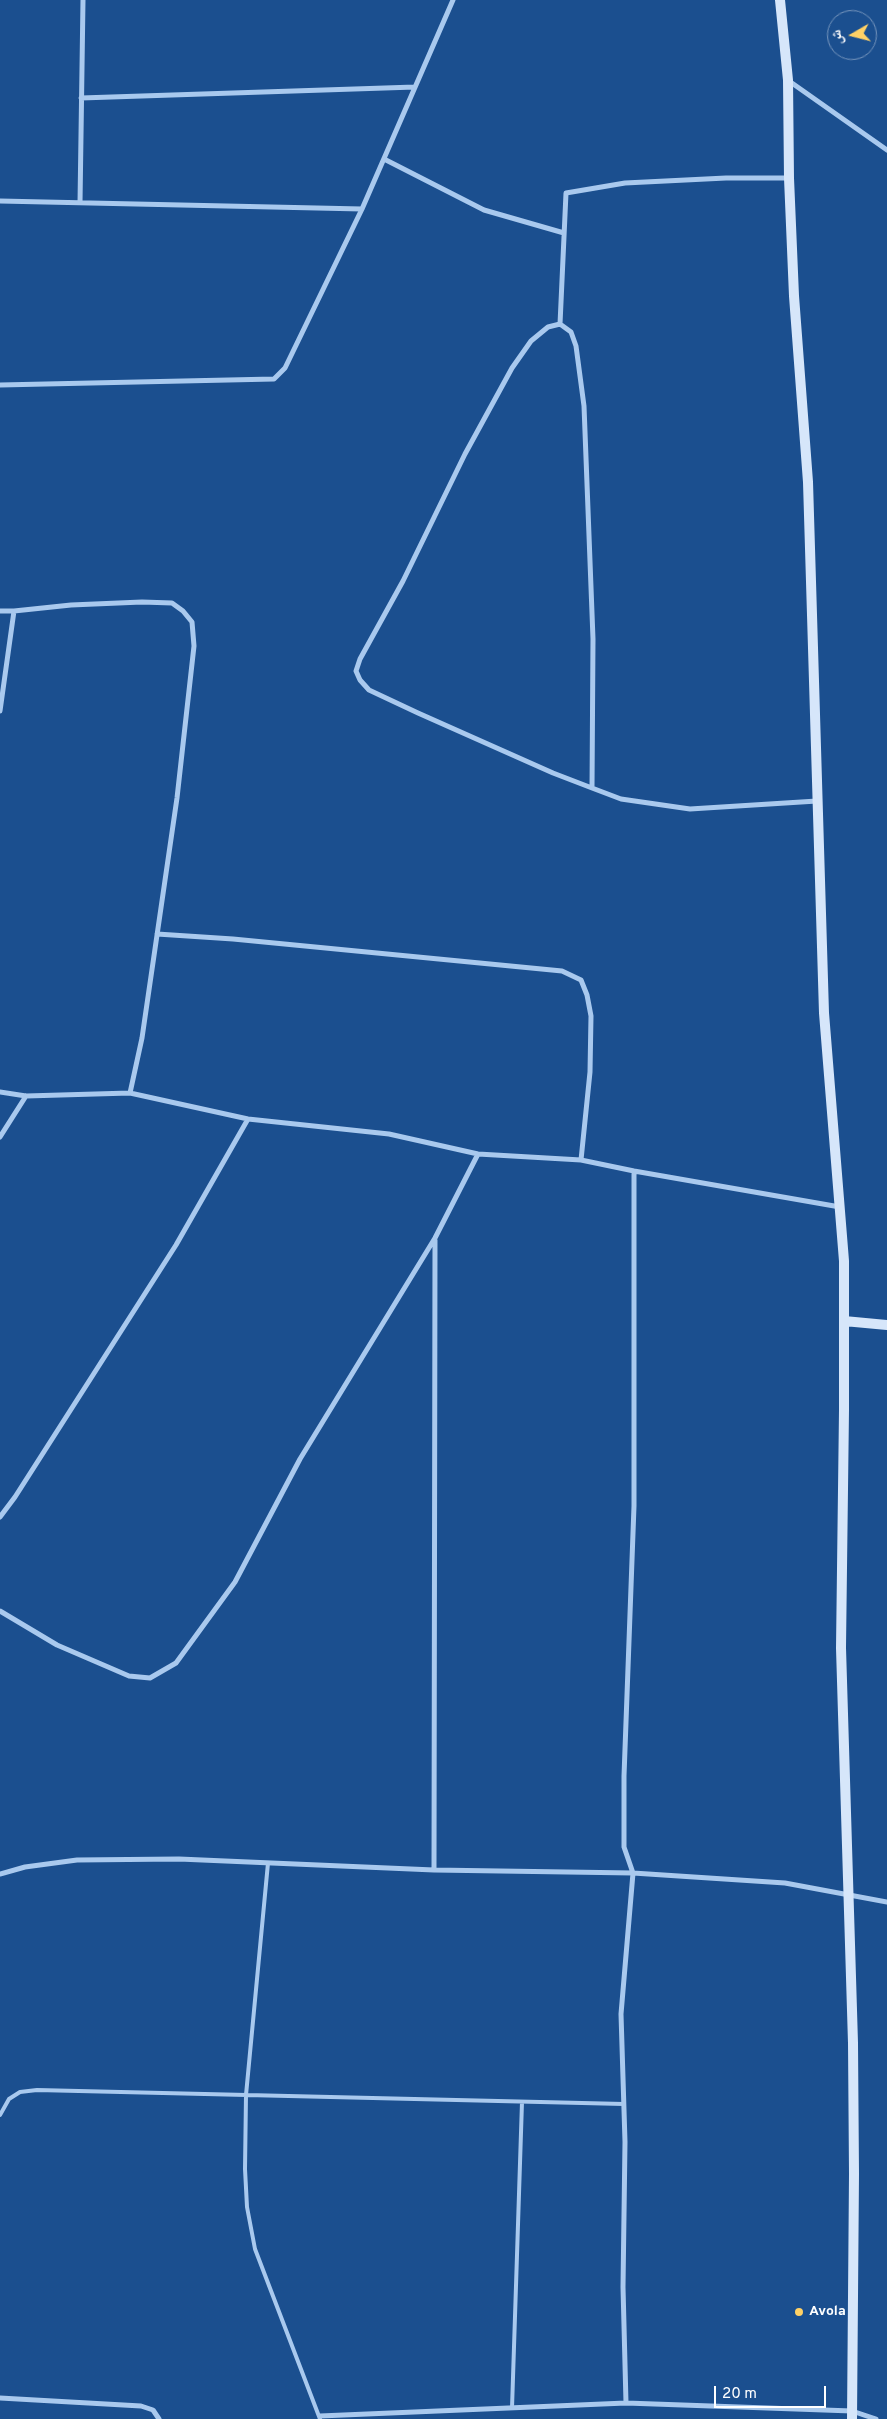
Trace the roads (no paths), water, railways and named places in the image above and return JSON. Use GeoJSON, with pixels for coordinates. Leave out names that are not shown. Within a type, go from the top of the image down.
{"type":"FeatureCollection","features":[{"type":"Feature","properties":{"kind":"street"},"geometry":{"type":"LineString","coordinates":[[80,203],[83,0]]}},
{"type":"Feature","properties":{"kind":"street"},"geometry":{"type":"LineString","coordinates":[[0,385],[274,378],[285,368],[362,209],[453,0]]}},
{"type":"Feature","properties":{"kind":"street"},"geometry":{"type":"LineString","coordinates":[[780,0],[788,80],[789,178],[794,296],[808,482],[824,1013],[841,1207],[844,1321],[841,1648],[849,1896],[854,2174],[852,2415]]}},
{"type":"Feature","properties":{"kind":"street"},"geometry":{"type":"LineString","coordinates":[[788,80],[887,150]]}},
{"type":"Feature","properties":{"kind":"street"},"geometry":{"type":"LineString","coordinates":[[81,98],[415,87]]}},
{"type":"Feature","properties":{"kind":"street"},"geometry":{"type":"LineString","coordinates":[[384,159],[484,210],[564,233]]}},
{"type":"Feature","properties":{"kind":"street"},"geometry":{"type":"LineString","coordinates":[[560,324],[566,193],[625,183],[726,178],[789,178]]}},
{"type":"Feature","properties":{"kind":"street"},"geometry":{"type":"LineString","coordinates":[[0,201],[362,209]]}},
{"type":"Feature","properties":{"kind":"street"},"geometry":{"type":"LineString","coordinates":[[560,324],[548,327],[531,341],[512,368],[465,454],[403,581],[360,659],[356,671],[360,680],[369,690],[418,713],[621,799],[690,809],[818,801]]}},
{"type":"Feature","properties":{"kind":"street"},"geometry":{"type":"LineString","coordinates":[[560,324],[571,332],[576,346],[584,406],[593,639],[592,788]]}},
{"type":"Feature","properties":{"kind":"street"},"geometry":{"type":"LineString","coordinates":[[0,610],[14,611],[71,605],[142,602],[172,603],[183,611],[192,622],[194,646],[178,788],[142,1038],[130,1094]]}},
{"type":"Feature","properties":{"kind":"street"},"geometry":{"type":"LineString","coordinates":[[0,711],[14,611]]}},
{"type":"Feature","properties":{"kind":"street"},"geometry":{"type":"LineString","coordinates":[[157,934],[233,939],[562,971],[580,980],[587,995],[591,1016],[590,1072],[581,1160]]}},
{"type":"Feature","properties":{"kind":"street"},"geometry":{"type":"LineString","coordinates":[[0,1092],[26,1096],[130,1094],[248,1119],[389,1134],[478,1154],[581,1160],[841,1207]]}},
{"type":"Feature","properties":{"kind":"street"},"geometry":{"type":"LineString","coordinates":[[0,1137],[26,1096]]}},
{"type":"Feature","properties":{"kind":"street"},"geometry":{"type":"LineString","coordinates":[[0,1517],[16,1497],[176,1245],[248,1119]]}},
{"type":"Feature","properties":{"kind":"street"},"geometry":{"type":"LineString","coordinates":[[0,1611],[57,1645],[129,1676],[150,1678],[176,1663],[235,1582],[300,1459],[435,1238],[478,1154]]}},
{"type":"Feature","properties":{"kind":"street"},"geometry":{"type":"LineString","coordinates":[[626,2403],[623,2287],[624,2104],[621,2014],[633,1872],[624,1847],[624,1776],[634,1506],[634,1171]]}},
{"type":"Feature","properties":{"kind":"street"},"geometry":{"type":"LineString","coordinates":[[434,1870],[435,1238]]}},
{"type":"Feature","properties":{"kind":"street"},"geometry":{"type":"LineString","coordinates":[[844,1321],[887,1325]]}},
{"type":"Feature","properties":{"kind":"street"},"geometry":{"type":"LineString","coordinates":[[0,1874],[25,1867],[77,1860],[179,1859],[434,1870],[633,1872],[785,1883],[887,1902]]}},
{"type":"Feature","properties":{"kind":"street"},"geometry":{"type":"LineString","coordinates":[[0,2398],[141,2406],[153,2410],[159,2419]]}},
{"type":"Feature","properties":{"kind":"street"},"geometry":{"type":"LineString","coordinates":[[320,2418],[626,2403],[852,2415],[876,2419]]}},
{"type":"Feature","properties":{"kind":"lane"},"geometry":{"type":"LineString","coordinates":[[268,1863],[246,2095],[245,2169],[247,2207],[254,2249],[320,2418]]}},
{"type":"Feature","properties":{"kind":"lane"},"geometry":{"type":"LineString","coordinates":[[0,2115],[9,2099],[20,2092],[37,2090],[624,2104]]}},
{"type":"Feature","properties":{"kind":"lane"},"geometry":{"type":"LineString","coordinates":[[512,2408],[522,2102]]}},
{"type":"Feature","properties":{"kind":"place","name":"Avola"},"geometry":{"type":"Point","coordinates":[799,2312]}}]}
